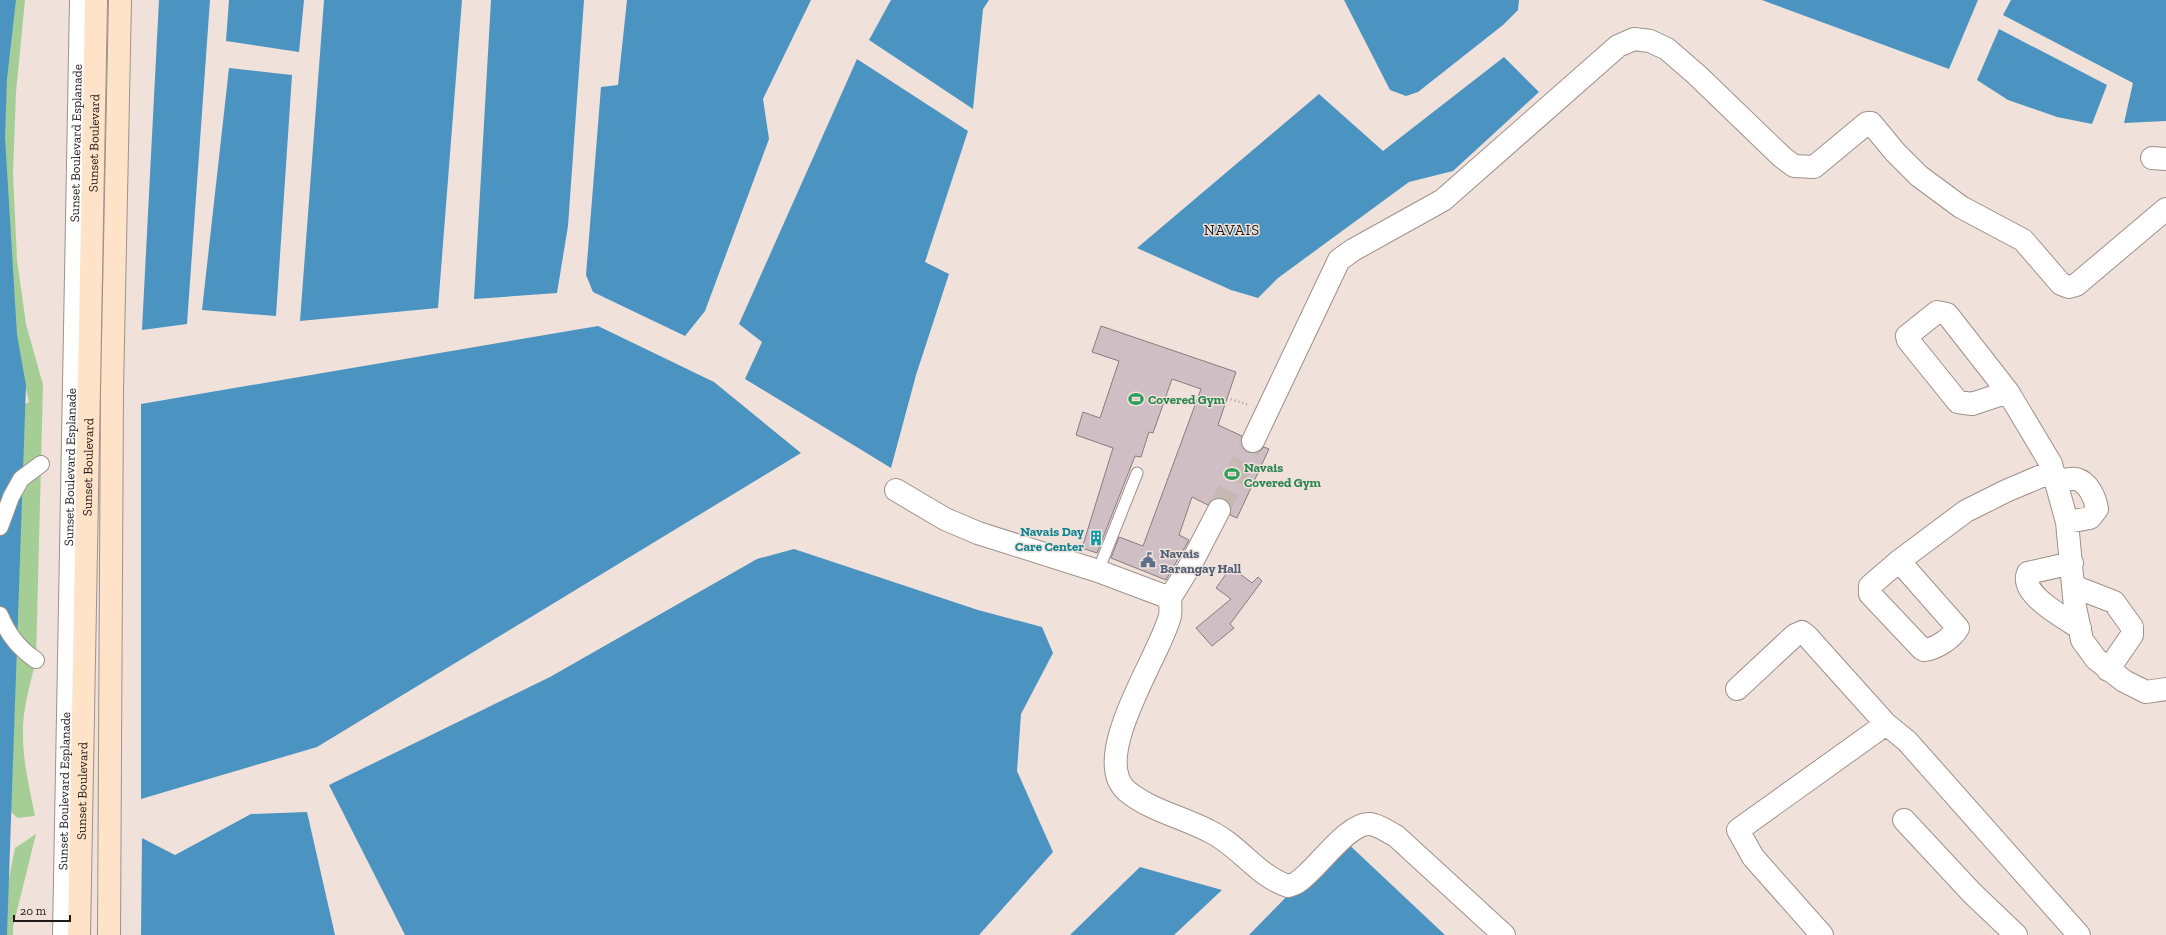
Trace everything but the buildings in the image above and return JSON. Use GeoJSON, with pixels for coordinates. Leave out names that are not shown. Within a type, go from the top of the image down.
{"type":"FeatureCollection","features":[{"type":"Feature","properties":{"kind":"main road","name":"Sunset Boulevard"},"geometry":{"type":"LineString","coordinates":[[79,935],[96,0]]}},
{"type":"Feature","properties":{"kind":"main road","name":"Sunset Boulevard"},"geometry":{"type":"LineString","coordinates":[[109,935],[112,399],[120,0]]}},
{"type":"Feature","properties":{"kind":"street","name":"Sunset Boulevard Esplanade"},"geometry":{"type":"LineString","coordinates":[[60,935],[78,0]]}},
{"type":"Feature","properties":{"kind":"street"},"geometry":{"type":"LineString","coordinates":[[1253,441],[1339,260],[1353,250],[1443,200],[1618,46],[1634,39],[1650,41],[1667,49],[1697,75],[1782,157],[1794,166],[1814,167],[1867,123],[1871,123],[1894,152],[1919,176],[1961,207],[2023,240],[2061,284],[2069,287],[2076,285],[2166,209]]}},
{"type":"Feature","properties":{"kind":"street"},"geometry":{"type":"LineString","coordinates":[[2008,392],[1972,404],[1958,402],[1908,340],[1907,336],[1937,312],[1947,314],[2008,392],[2055,476],[2067,522],[2072,563],[2074,607],[2082,640],[2096,659],[2108,670],[2146,692],[2166,690]]}},
{"type":"Feature","properties":{"kind":"street"},"geometry":{"type":"LineString","coordinates":[[0,527],[11,497],[21,479],[41,464]]}},
{"type":"Feature","properties":{"kind":"street"},"geometry":{"type":"LineString","coordinates":[[1899,561],[1966,511],[2006,491],[2055,476],[2075,479],[2084,483],[2096,498],[2097,509],[2090,518],[2067,522]]}},
{"type":"Feature","properties":{"kind":"street"},"geometry":{"type":"LineString","coordinates":[[896,490],[945,519],[978,533],[1098,571],[1170,598]]}},
{"type":"Feature","properties":{"kind":"street"},"geometry":{"type":"LineString","coordinates":[[1219,510],[1191,564],[1170,598],[1170,614],[1166,628],[1127,712],[1116,744],[1114,763],[1117,777],[1126,791],[1150,806],[1213,832],[1244,856],[1265,875],[1276,882],[1288,886],[1299,882],[1339,841],[1352,831],[1362,825],[1370,824],[1381,828],[1396,836],[1504,935]]}},
{"type":"Feature","properties":{"kind":"street"},"geometry":{"type":"LineString","coordinates":[[2072,563],[2028,573],[2026,577],[2027,583],[2042,603],[2080,628]]}},
{"type":"Feature","properties":{"kind":"street"},"geometry":{"type":"LineString","coordinates":[[2073,586],[2114,602],[2132,627],[2132,635],[2108,670]]}},
{"type":"Feature","properties":{"kind":"street"},"geometry":{"type":"LineString","coordinates":[[0,614],[8,633],[23,651],[36,660]]}},
{"type":"Feature","properties":{"kind":"street"},"geometry":{"type":"LineString","coordinates":[[1737,689],[1795,634],[1802,632],[1886,724],[1907,741],[2079,935]]}},
{"type":"Feature","properties":{"kind":"street"},"geometry":{"type":"LineString","coordinates":[[1822,935],[1754,857],[1738,830],[1886,724]]}},
{"type":"Feature","properties":{"kind":"street"},"geometry":{"type":"LineString","coordinates":[[1904,820],[1972,893],[2016,935]]}},
{"type":"Feature","properties":{"kind":"lane"},"geometry":{"type":"LineString","coordinates":[[1098,571],[1137,473]]}},
{"type":"Feature","properties":{"kind":"green space"},"geometry":{"type":"Polygon","coordinates":[[[0,0],[25,0],[16,92],[13,174],[17,260],[26,324],[43,385],[36,660],[27,698],[23,727],[25,766],[35,816],[18,818],[4,806],[0,793],[0,428],[9,412],[29,402],[0,275],[0,0]]]}},
{"type":"Feature","properties":{"kind":"green space"},"geometry":{"type":"Polygon","coordinates":[[[36,834],[13,927],[13,935],[0,935],[0,902],[7,888],[15,848],[36,834]]]}},
{"type":"Feature","properties":{"kind":"water"},"geometry":{"type":"Polygon","coordinates":[[[0,0],[16,0],[7,79],[5,137],[17,335],[26,385],[7,935],[0,935],[0,0]]]}},
{"type":"Feature","properties":{"kind":"water"},"geometry":{"type":"Polygon","coordinates":[[[159,0],[210,0],[187,324],[142,330],[159,0]]]}},
{"type":"Feature","properties":{"kind":"water"},"geometry":{"type":"Polygon","coordinates":[[[229,0],[304,0],[299,52],[226,41],[229,0]]]}},
{"type":"Feature","properties":{"kind":"water"},"geometry":{"type":"Polygon","coordinates":[[[324,0],[462,0],[438,308],[300,321],[324,0]]]}},
{"type":"Feature","properties":{"kind":"water"},"geometry":{"type":"Polygon","coordinates":[[[491,0],[584,0],[568,226],[557,293],[474,299],[491,0]]]}},
{"type":"Feature","properties":{"kind":"water"},"geometry":{"type":"Polygon","coordinates":[[[627,0],[811,0],[763,99],[769,139],[705,311],[685,336],[593,292],[586,275],[601,87],[618,85],[627,0]]]}},
{"type":"Feature","properties":{"kind":"water"},"geometry":{"type":"Polygon","coordinates":[[[891,0],[989,0],[983,9],[973,109],[869,40],[891,0]]]}},
{"type":"Feature","properties":{"kind":"water"},"geometry":{"type":"Polygon","coordinates":[[[1344,0],[1519,0],[1518,10],[1503,25],[1418,92],[1406,96],[1390,90],[1344,0]]]}},
{"type":"Feature","properties":{"kind":"water"},"geometry":{"type":"Polygon","coordinates":[[[1762,0],[1978,0],[1949,69],[1762,0]]]}},
{"type":"Feature","properties":{"kind":"water"},"geometry":{"type":"Polygon","coordinates":[[[2011,0],[2166,0],[2166,121],[2124,123],[2133,83],[2003,15],[2011,0]]]}},
{"type":"Feature","properties":{"kind":"water"},"geometry":{"type":"Polygon","coordinates":[[[1999,29],[2107,85],[2092,124],[2057,117],[2008,100],[1977,80],[1999,29]]]}},
{"type":"Feature","properties":{"kind":"water"},"geometry":{"type":"Polygon","coordinates":[[[1504,57],[1539,92],[1453,171],[1409,182],[1278,278],[1258,298],[1231,290],[1137,248],[1319,94],[1383,151],[1504,57]]]}},
{"type":"Feature","properties":{"kind":"water"},"geometry":{"type":"Polygon","coordinates":[[[857,59],[968,131],[925,262],[949,274],[916,375],[891,468],[745,379],[762,342],[739,324],[857,59]]]}},
{"type":"Feature","properties":{"kind":"water"},"geometry":{"type":"Polygon","coordinates":[[[229,68],[292,75],[276,316],[202,310],[229,68]]]}},
{"type":"Feature","properties":{"kind":"water"},"geometry":{"type":"Polygon","coordinates":[[[598,326],[714,382],[801,453],[317,747],[141,799],[141,404],[598,326]]]}},
{"type":"Feature","properties":{"kind":"water"},"geometry":{"type":"Polygon","coordinates":[[[794,549],[978,610],[1042,627],[1053,653],[1021,714],[1017,771],[1053,852],[979,935],[405,935],[329,785],[550,677],[757,559],[794,549]]]}},
{"type":"Feature","properties":{"kind":"water"},"geometry":{"type":"Polygon","coordinates":[[[307,812],[335,935],[141,935],[142,838],[175,855],[251,814],[307,812]]]}},
{"type":"Feature","properties":{"kind":"water"},"geometry":{"type":"Polygon","coordinates":[[[1343,839],[1445,935],[1249,935],[1343,839]]]}},
{"type":"Feature","properties":{"kind":"water"},"geometry":{"type":"Polygon","coordinates":[[[1140,867],[1222,890],[1174,935],[1070,935],[1140,867]]]}},
{"type":"Feature","properties":{"kind":"tunnel"},"geometry":{"type":"LineString","coordinates":[[1219,510],[1253,441]]}},
{"type":"Feature","properties":{"kind":"place","name":"Covered Gym"},"geometry":{"type":"Point","coordinates":[1136,399]}},
{"type":"Feature","properties":{"kind":"place","name":"Navais Covered Gym"},"geometry":{"type":"Point","coordinates":[1232,474]}},
{"type":"Feature","properties":{"kind":"place","name":"Navais Day Care Center"},"geometry":{"type":"Point","coordinates":[1096,538]}},
{"type":"Feature","properties":{"kind":"place","name":"Navais Barangay Hall"},"geometry":{"type":"Point","coordinates":[1148,560]}},
{"type":"Feature","properties":{"kind":"district","name":"NAVAIS"},"geometry":{"type":"Point","coordinates":[1232,230]}}]}
